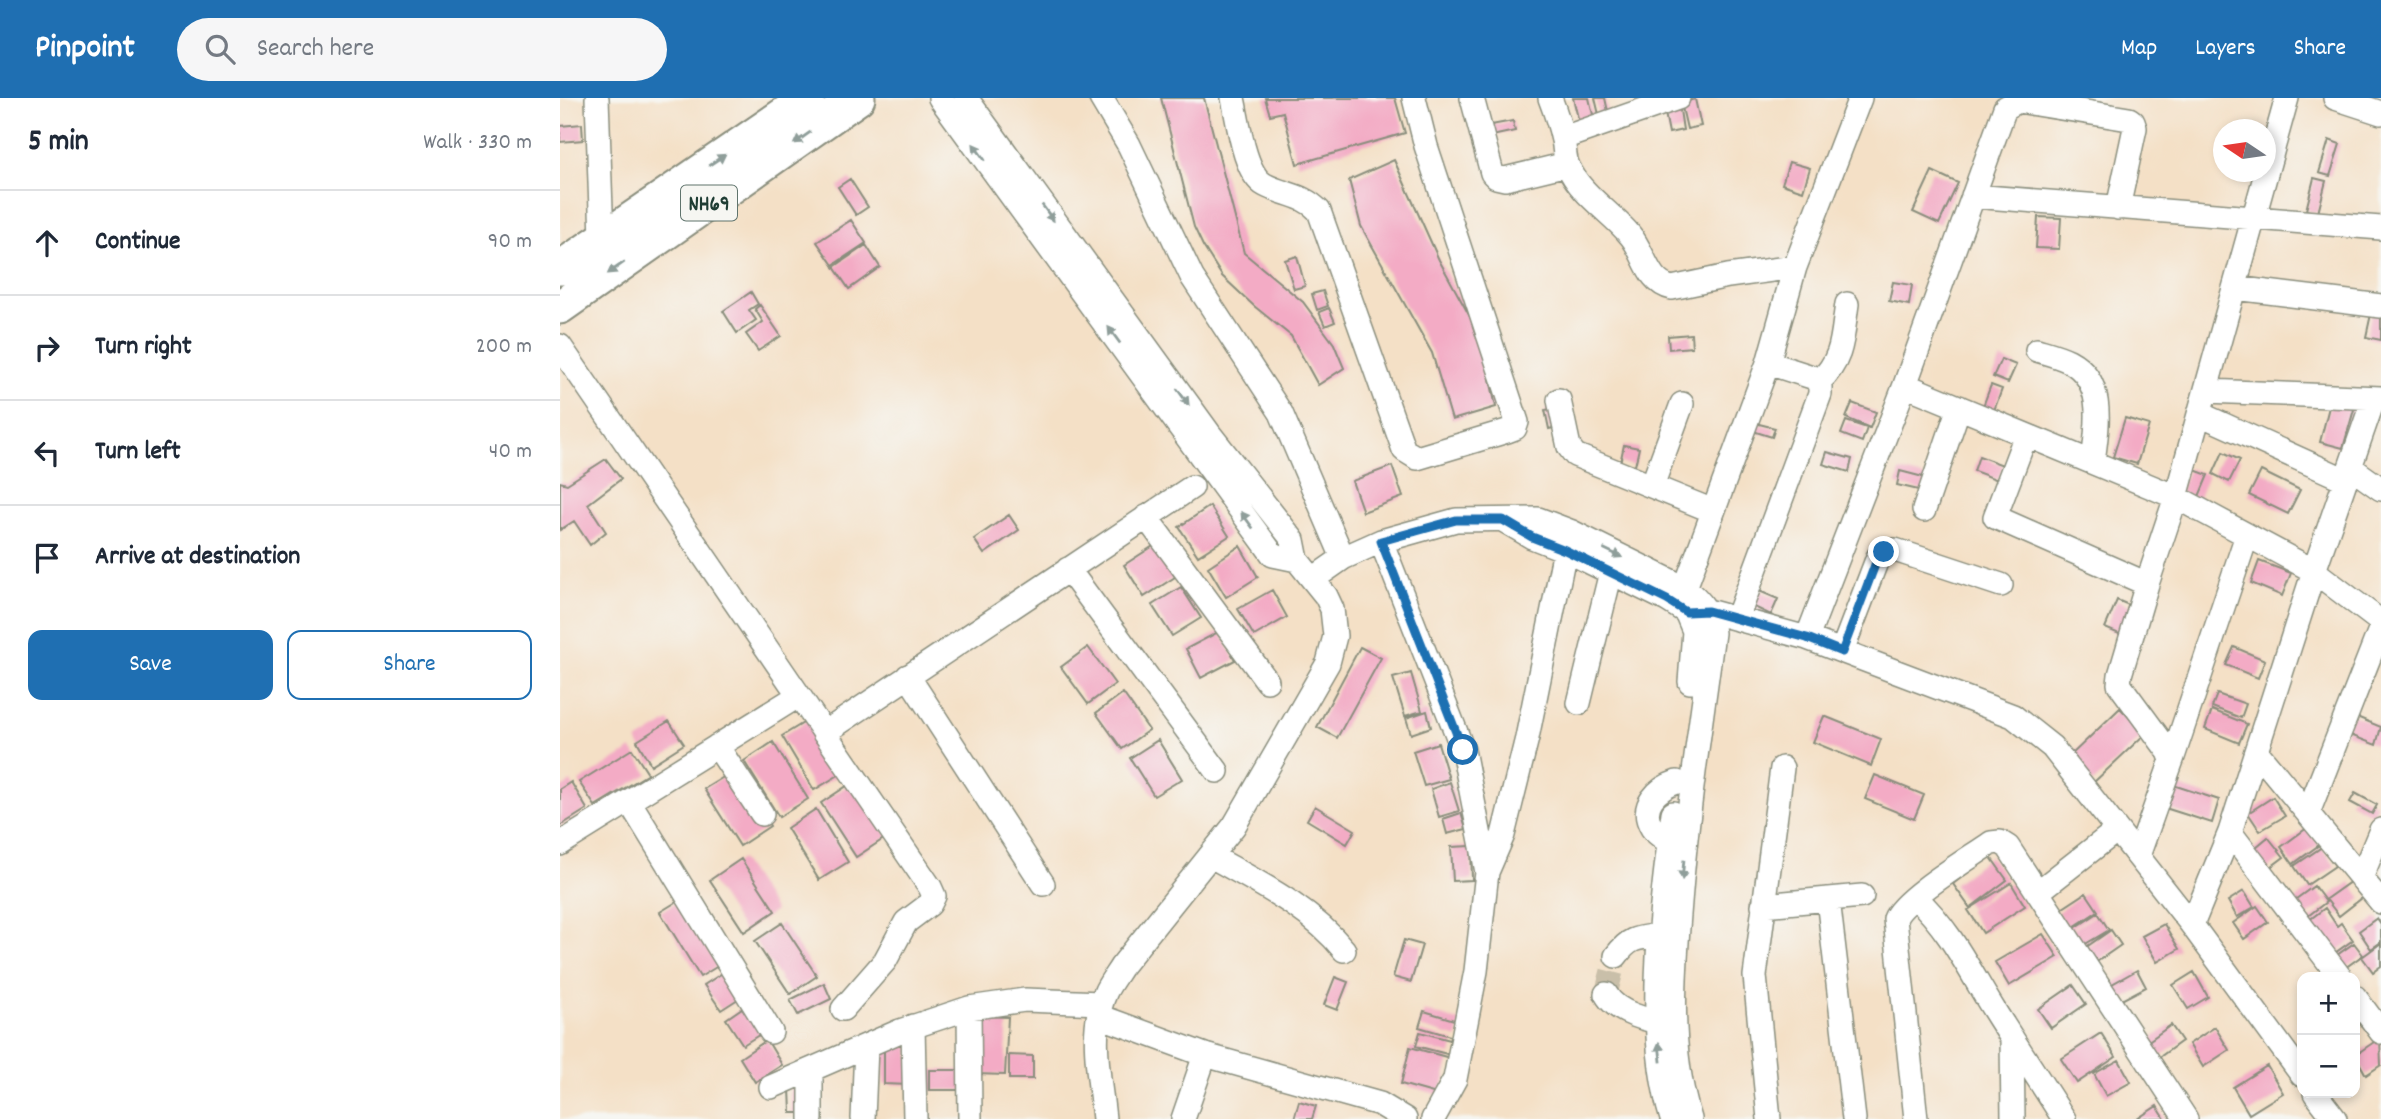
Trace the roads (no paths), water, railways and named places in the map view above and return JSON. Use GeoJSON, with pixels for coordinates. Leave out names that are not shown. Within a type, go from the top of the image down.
{"type":"FeatureCollection","features":[{"type":"Feature","properties":{"kind":"highway","name":"NH69"},"geometry":{"type":"LineString","coordinates":[[560,268],[808,98]]}},
{"type":"Feature","properties":{"kind":"highway","name":"NH69"},"geometry":{"type":"LineString","coordinates":[[560,307],[858,98]]}},
{"type":"Feature","properties":{"kind":"street"},"geometry":{"type":"LineString","coordinates":[[597,98],[602,239]]}},
{"type":"Feature","properties":{"kind":"street"},"geometry":{"type":"LineString","coordinates":[[940,98],[1273,555],[1297,561]]}},
{"type":"Feature","properties":{"kind":"street"},"geometry":{"type":"LineString","coordinates":[[966,98],[1209,433],[1293,540],[1297,561],[1313,579],[1332,609],[1335,636],[1328,663],[1234,827],[1121,967],[1107,989],[1100,1010],[1096,1037],[1104,1119]]}},
{"type":"Feature","properties":{"kind":"street"},"geometry":{"type":"LineString","coordinates":[[1101,98],[1129,145],[1192,277],[1281,413],[1343,558]]}},
{"type":"Feature","properties":{"kind":"street"},"geometry":{"type":"LineString","coordinates":[[1233,98],[1249,166],[1255,177],[1264,184],[1310,202],[1319,211],[1404,450],[1417,458],[1507,431],[1515,428],[1517,422],[1426,146],[1414,98]]}},
{"type":"Feature","properties":{"kind":"street"},"geometry":{"type":"LineString","coordinates":[[1472,98],[1492,173],[1496,177],[1505,179],[1567,164]]}},
{"type":"Feature","properties":{"kind":"street"},"geometry":{"type":"LineString","coordinates":[[1563,138],[1678,98]]}},
{"type":"Feature","properties":{"kind":"street"},"geometry":{"type":"LineString","coordinates":[[1685,588],[1768,363],[1795,267],[1860,98]]}},
{"type":"Feature","properties":{"kind":"street"},"geometry":{"type":"LineString","coordinates":[[2172,760],[2169,752],[2119,684],[2120,675],[2176,497],[2287,98]]}},
{"type":"Feature","properties":{"kind":"street"},"geometry":{"type":"LineString","coordinates":[[2335,98],[2381,113]]}},
{"type":"Feature","properties":{"kind":"street"},"geometry":{"type":"LineString","coordinates":[[1553,99],[1567,164],[1575,178],[1631,235],[1643,253],[1652,275],[1662,286],[1672,288],[1728,276],[1795,267]]}},
{"type":"Feature","properties":{"kind":"street"},"geometry":{"type":"LineString","coordinates":[[1807,638],[1905,385],[2005,108],[2018,101],[2129,119],[2133,122],[2135,128],[2118,208]]}},
{"type":"Feature","properties":{"kind":"street"},"geometry":{"type":"LineString","coordinates":[[1973,196],[2381,228]]}},
{"type":"Feature","properties":{"kind":"street"},"geometry":{"type":"LineString","coordinates":[[2235,288],[2381,306]]}},
{"type":"Feature","properties":{"kind":"street"},"geometry":{"type":"LineString","coordinates":[[1819,382],[1833,369],[1839,355],[1847,304]]}},
{"type":"Feature","properties":{"kind":"street"},"geometry":{"type":"LineString","coordinates":[[560,346],[934,896],[930,904],[906,922],[886,961],[843,1009]]}},
{"type":"Feature","properties":{"kind":"street"},"geometry":{"type":"LineString","coordinates":[[2037,350],[2070,361],[2086,376],[2096,396],[2099,414],[2093,463]]}},
{"type":"Feature","properties":{"kind":"street"},"geometry":{"type":"LineString","coordinates":[[1738,619],[1820,394],[1819,382],[1815,378],[1768,363]]}},
{"type":"Feature","properties":{"kind":"street"},"geometry":{"type":"LineString","coordinates":[[1905,385],[2176,497],[2314,571],[2381,622]]}},
{"type":"Feature","properties":{"kind":"street"},"geometry":{"type":"LineString","coordinates":[[2192,925],[2230,832],[2314,571],[2378,398],[2206,391]]}},
{"type":"Feature","properties":{"kind":"street"},"geometry":{"type":"LineString","coordinates":[[1559,400],[1569,447],[1575,455],[1713,511]]}},
{"type":"Feature","properties":{"kind":"street"},"geometry":{"type":"LineString","coordinates":[[1652,486],[1682,404]]}},
{"type":"Feature","properties":{"kind":"street"},"geometry":{"type":"LineString","coordinates":[[1924,510],[1959,407]]}},
{"type":"Feature","properties":{"kind":"street"},"geometry":{"type":"LineString","coordinates":[[2200,414],[2381,489]]}},
{"type":"Feature","properties":{"kind":"street"},"geometry":{"type":"LineString","coordinates":[[2026,435],[1995,517],[2147,584]]}},
{"type":"Feature","properties":{"kind":"street"},"geometry":{"type":"LineString","coordinates":[[824,733],[1192,486]]}},
{"type":"Feature","properties":{"kind":"street"},"geometry":{"type":"LineString","coordinates":[[1146,517],[1267,681]]}},
{"type":"Feature","properties":{"kind":"street"},"geometry":{"type":"LineString","coordinates":[[1313,579],[1343,558],[1381,541],[1456,520],[1538,519],[1611,572],[1667,600],[1697,612],[1738,619],[1807,638],[2013,716],[2052,747],[2192,925],[2297,1068]]}},
{"type":"Feature","properties":{"kind":"street"},"geometry":{"type":"LineString","coordinates":[[2138,856],[2247,535]]}},
{"type":"Feature","properties":{"kind":"street"},"geometry":{"type":"LineString","coordinates":[[1381,541],[1463,750],[1487,872]]}},
{"type":"Feature","properties":{"kind":"street"},"geometry":{"type":"LineString","coordinates":[[1568,541],[1685,588],[1698,598],[1694,655],[1669,842],[1660,934],[1666,1023],[1690,1119]]}},
{"type":"Feature","properties":{"kind":"street"},"geometry":{"type":"LineString","coordinates":[[1433,1119],[1455,1079],[1476,971],[1487,872],[1503,835],[1527,738],[1568,541]]}},
{"type":"Feature","properties":{"kind":"street"},"geometry":{"type":"LineString","coordinates":[[1842,652],[1878,557],[1884,552],[1895,550],[2001,585]]}},
{"type":"Feature","properties":{"kind":"street"},"geometry":{"type":"LineString","coordinates":[[1068,569],[1217,771]]}},
{"type":"Feature","properties":{"kind":"street"},"geometry":{"type":"LineString","coordinates":[[1579,703],[1611,572]]}},
{"type":"Feature","properties":{"kind":"street"},"geometry":{"type":"LineString","coordinates":[[1672,1119],[1658,1049],[1666,1023],[1675,967],[1685,840],[1713,633],[1697,612]]}},
{"type":"Feature","properties":{"kind":"street"},"geometry":{"type":"LineString","coordinates":[[2308,813],[2381,628]]}},
{"type":"Feature","properties":{"kind":"street"},"geometry":{"type":"LineString","coordinates":[[908,676],[1043,884]]}},
{"type":"Feature","properties":{"kind":"street"},"geometry":{"type":"LineString","coordinates":[[560,844],[798,696]]}},
{"type":"Feature","properties":{"kind":"street"},"geometry":{"type":"LineString","coordinates":[[716,746],[762,814]]}},
{"type":"Feature","properties":{"kind":"street"},"geometry":{"type":"LineString","coordinates":[[2257,752],[2381,902]]}},
{"type":"Feature","properties":{"kind":"street"},"geometry":{"type":"LineString","coordinates":[[1769,1119],[1755,986],[1782,768]]}},
{"type":"Feature","properties":{"kind":"street"},"geometry":{"type":"LineString","coordinates":[[629,801],[771,1032]]}},
{"type":"Feature","properties":{"kind":"street"},"geometry":{"type":"LineString","coordinates":[[2038,892],[2117,830]]}},
{"type":"Feature","properties":{"kind":"street"},"geometry":{"type":"LineString","coordinates":[[2361,878],[2381,830]]}},
{"type":"Feature","properties":{"kind":"street"},"geometry":{"type":"LineString","coordinates":[[2230,832],[2336,972]]}},
{"type":"Feature","properties":{"kind":"street"},"geometry":{"type":"LineString","coordinates":[[1916,1119],[1894,923],[1897,912],[1991,843],[2000,842],[2008,847],[2186,1119]]}},
{"type":"Feature","properties":{"kind":"street"},"geometry":{"type":"LineString","coordinates":[[1211,856],[1299,908],[1331,934],[1344,950]]}},
{"type":"Feature","properties":{"kind":"street"},"geometry":{"type":"LineString","coordinates":[[1763,905],[1862,896]]}},
{"type":"Feature","properties":{"kind":"street"},"geometry":{"type":"LineString","coordinates":[[1914,897],[1933,913],[1952,938],[2064,1119]]}},
{"type":"Feature","properties":{"kind":"street"},"geometry":{"type":"LineString","coordinates":[[1828,899],[1854,1119]]}},
{"type":"Feature","properties":{"kind":"street"},"geometry":{"type":"LineString","coordinates":[[1616,956],[1626,942],[1633,938],[1660,934]]}},
{"type":"Feature","properties":{"kind":"street"},"geometry":{"type":"LineString","coordinates":[[1606,994],[1617,1007],[1666,1023]]}},
{"type":"Feature","properties":{"kind":"street"},"geometry":{"type":"LineString","coordinates":[[771,1087],[913,1026],[969,1008],[1025,1000],[1100,1010],[1205,1055],[1380,1104],[1405,1119]]}},
{"type":"Feature","properties":{"kind":"street"},"geometry":{"type":"LineString","coordinates":[[2360,1004],[2381,1032]]}},
{"type":"Feature","properties":{"kind":"street"},"geometry":{"type":"LineString","coordinates":[[969,1008],[970,1119]]}},
{"type":"Feature","properties":{"kind":"street"},"geometry":{"type":"LineString","coordinates":[[913,1026],[915,1119]]}},
{"type":"Feature","properties":{"kind":"street"},"geometry":{"type":"LineString","coordinates":[[2011,1037],[2013,1119]]}},
{"type":"Feature","properties":{"kind":"street"},"geometry":{"type":"LineString","coordinates":[[863,1119],[866,1046]]}},
{"type":"Feature","properties":{"kind":"street"},"geometry":{"type":"LineString","coordinates":[[1183,1119],[1205,1055]]}},
{"type":"Feature","properties":{"kind":"street"},"geometry":{"type":"LineString","coordinates":[[811,1070],[811,1119]]}},
{"type":"Feature","properties":{"kind":"street"},"geometry":{"type":"LineString","coordinates":[[2319,1098],[2335,1119]]}},
{"type":"Feature","properties":{"kind":"tunnel"},"geometry":{"type":"LineString","coordinates":[[1606,994],[1616,956]]}}]}
